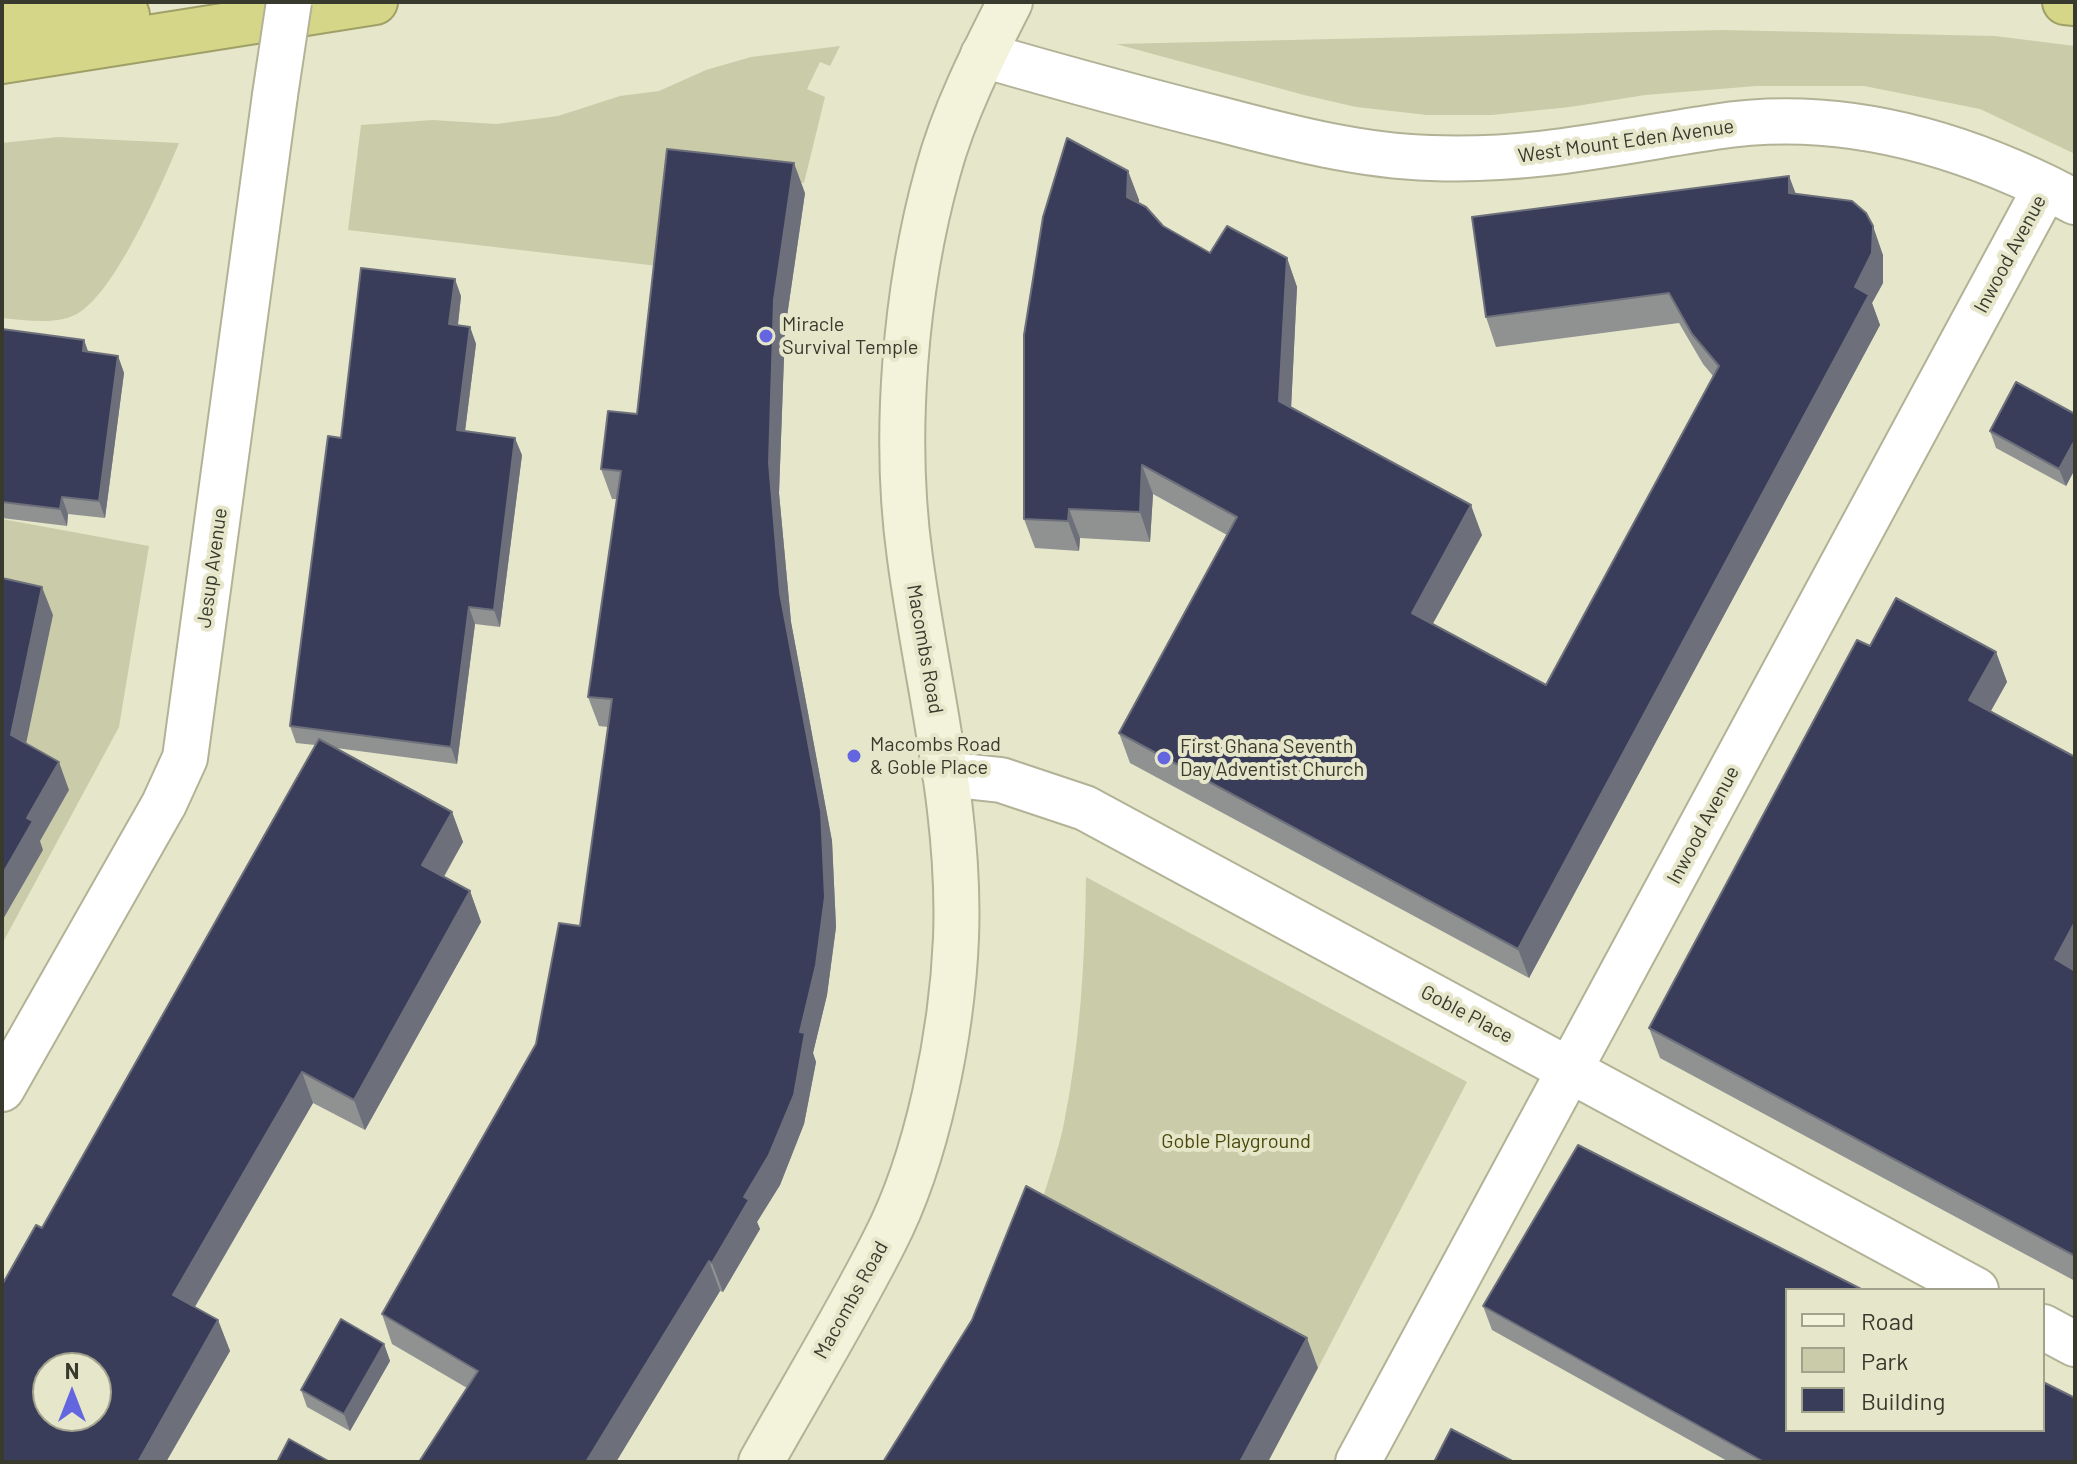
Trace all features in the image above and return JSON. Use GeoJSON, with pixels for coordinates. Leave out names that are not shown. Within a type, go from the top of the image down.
{"type":"FeatureCollection","features":[{"type":"Feature","properties":{"kind":"highway"},"geometry":{"type":"LineString","coordinates":[[2,25],[301,2]]}},
{"type":"Feature","properties":{"kind":"highway"},"geometry":{"type":"LineString","coordinates":[[2,61],[375,2]]}},
{"type":"Feature","properties":{"kind":"highway"},"geometry":{"type":"LineString","coordinates":[[2065,2],[2075,3]]}},
{"type":"Feature","properties":{"kind":"street","name":"Jesup Avenue"},"geometry":{"type":"LineString","coordinates":[[2,1089],[164,804],[185,758],[289,2]]}},
{"type":"Feature","properties":{"kind":"street","name":"Macombs Road"},"geometry":{"type":"LineString","coordinates":[[761,1462],[886,1239],[923,1139],[943,1051],[956,940],[956,853],[909,555],[904,495],[906,374],[924,235],[938,171],[986,50],[1010,2]]}},
{"type":"Feature","properties":{"kind":"street","name":"West Mount Eden Avenue"},"geometry":{"type":"LineString","coordinates":[[986,50],[1287,137],[1388,155],[1528,158],[1715,126],[1792,121],[1868,128],[1953,148],[2061,194]]}},
{"type":"Feature","properties":{"kind":"street","name":"Inwood Avenue"},"geometry":{"type":"LineString","coordinates":[[1358,1462],[1571,1071],[2061,194]]}},
{"type":"Feature","properties":{"kind":"street","name":"Goble Place"},"geometry":{"type":"LineString","coordinates":[[945,774],[1027,787],[1085,808],[1972,1288]]}},
{"type":"Feature","properties":{"kind":"street"},"geometry":{"type":"LineString","coordinates":[[2045,1328],[2075,1344]]}},
{"type":"Feature","properties":{"kind":"green space"},"geometry":{"type":"Polygon","coordinates":[[[1722,30],[1995,36],[2075,46],[2075,154],[1980,109],[1864,86],[1757,86],[1645,95],[1492,115],[1427,115],[1356,107],[1116,44],[1722,30]]]}},
{"type":"Feature","properties":{"kind":"green space"},"geometry":{"type":"Polygon","coordinates":[[[840,46],[830,66],[820,62],[807,89],[825,97],[804,183],[677,170],[658,266],[348,230],[361,125],[433,120],[496,124],[558,116],[620,96],[659,91],[706,70],[751,57],[840,46]]]}},
{"type":"Feature","properties":{"kind":"green space"},"geometry":{"type":"Polygon","coordinates":[[[58,137],[179,143],[121,263],[90,304],[75,315],[58,320],[2,318],[2,143],[58,137]]]}},
{"type":"Feature","properties":{"kind":"green space"},"geometry":{"type":"Polygon","coordinates":[[[2,519],[149,546],[119,727],[2,944],[2,519]]]}},
{"type":"Feature","properties":{"kind":"green space","name":"Goble Playground"},"geometry":{"type":"Polygon","coordinates":[[[1086,877],[1467,1082],[1318,1368],[1037,1217],[1063,1128],[1074,1066],[1083,971],[1086,877]]]}},
{"type":"Feature","properties":{"kind":"building"},"geometry":{"type":"Polygon","coordinates":[[[1067,138],[1128,171],[1127,197],[1146,207],[1163,226],[1210,253],[1227,226],[1287,258],[1279,401],[1471,505],[1412,613],[1546,685],[1719,366],[1692,334],[1669,293],[1486,317],[1472,217],[1789,176],[1789,193],[1852,201],[1866,213],[1873,226],[1872,253],[1855,287],[1869,295],[1518,949],[1119,733],[1237,517],[1142,465],[1140,512],[1069,509],[1068,521],[1024,519],[1024,335],[1043,217],[1067,138]]]}},
{"type":"Feature","properties":{"kind":"building"},"geometry":{"type":"Polygon","coordinates":[[[667,149],[794,163],[774,300],[769,463],[780,593],[821,811],[825,897],[816,965],[800,1032],[805,1033],[794,1095],[769,1155],[744,1197],[749,1200],[586,1462],[419,1462],[478,1371],[382,1314],[536,1044],[559,923],[580,926],[612,699],[588,697],[621,471],[601,469],[608,411],[637,414],[667,149]]]}},
{"type":"Feature","properties":{"kind":"building"},"geometry":{"type":"Polygon","coordinates":[[[361,268],[455,279],[449,324],[470,327],[457,430],[515,438],[494,610],[469,607],[451,747],[290,726],[328,436],[341,438],[361,268]]]}},
{"type":"Feature","properties":{"kind":"building"},"geometry":{"type":"Polygon","coordinates":[[[2,329],[84,340],[83,351],[118,356],[99,501],[62,497],[60,509],[2,502],[2,329]]]}},
{"type":"Feature","properties":{"kind":"building"},"geometry":{"type":"Polygon","coordinates":[[[2016,382],[2075,414],[2075,440],[2059,469],[1990,431],[2016,382]]]}},
{"type":"Feature","properties":{"kind":"building"},"geometry":{"type":"Polygon","coordinates":[[[2,578],[42,587],[11,735],[59,762],[27,818],[33,821],[2,875],[2,578]]]}},
{"type":"Feature","properties":{"kind":"building"},"geometry":{"type":"Polygon","coordinates":[[[1896,598],[1996,652],[1969,700],[2075,757],[2075,922],[2055,959],[2075,971],[2075,1256],[1649,1028],[1857,640],[1870,646],[1896,598]]]}},
{"type":"Feature","properties":{"kind":"building"},"geometry":{"type":"Polygon","coordinates":[[[319,739],[452,812],[422,865],[470,891],[354,1100],[302,1072],[173,1295],[218,1320],[138,1462],[2,1462],[2,1285],[36,1225],[42,1228],[319,739]]]}},
{"type":"Feature","properties":{"kind":"building"},"geometry":{"type":"Polygon","coordinates":[[[1578,1145],[1859,1288],[1785,1288],[1785,1432],[2045,1432],[2045,1383],[2075,1398],[2075,1462],[1764,1462],[1483,1306],[1578,1145]]]}},
{"type":"Feature","properties":{"kind":"building"},"geometry":{"type":"Polygon","coordinates":[[[1026,1186],[1307,1338],[1240,1462],[883,1462],[972,1320],[1026,1186]]]}},
{"type":"Feature","properties":{"kind":"building"},"geometry":{"type":"Polygon","coordinates":[[[341,1319],[384,1344],[344,1414],[301,1390],[341,1319]]]}},
{"type":"Feature","properties":{"kind":"building"},"geometry":{"type":"Polygon","coordinates":[[[1451,1429],[1514,1462],[1434,1462],[1451,1429]]]}},
{"type":"Feature","properties":{"kind":"building"},"geometry":{"type":"Polygon","coordinates":[[[289,1439],[330,1462],[277,1462],[289,1439]]]}},
{"type":"Feature","properties":{"kind":"place","name":"Miracle Survival Temple"},"geometry":{"type":"Point","coordinates":[766,336]}},
{"type":"Feature","properties":{"kind":"place","name":"Macombs Road & Goble Place"},"geometry":{"type":"Point","coordinates":[854,756]}},
{"type":"Feature","properties":{"kind":"place","name":"First Ghana Seventh Day Adventist Church"},"geometry":{"type":"Point","coordinates":[1164,758]}}]}
